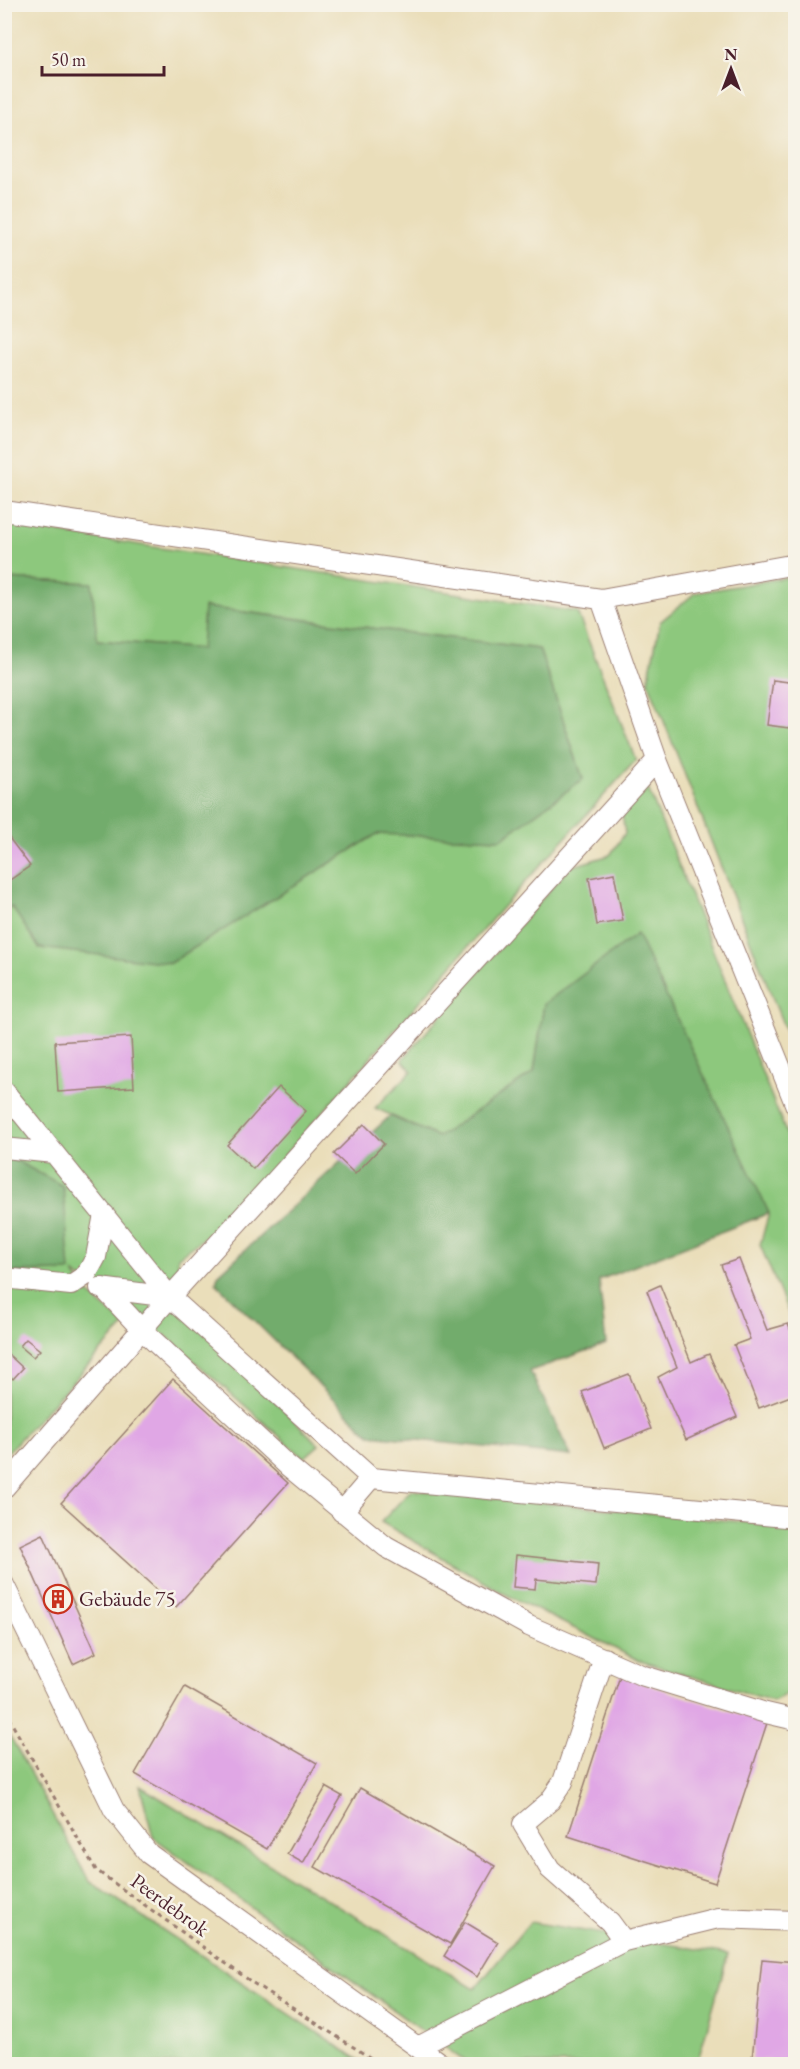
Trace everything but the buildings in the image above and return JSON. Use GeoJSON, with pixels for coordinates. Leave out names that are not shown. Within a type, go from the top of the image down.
{"type":"FeatureCollection","features":[{"type":"Feature","properties":{"kind":"lane"},"geometry":{"type":"LineString","coordinates":[[4,511],[601,599],[795,564]]}},
{"type":"Feature","properties":{"kind":"lane"},"geometry":{"type":"LineString","coordinates":[[601,599],[657,760],[795,1106]]}},
{"type":"Feature","properties":{"kind":"lane"},"geometry":{"type":"LineString","coordinates":[[4,1488],[170,1297],[657,760]]}},
{"type":"Feature","properties":{"kind":"lane"},"geometry":{"type":"LineString","coordinates":[[4,1091],[170,1297],[371,1478],[795,1518]]}},
{"type":"Feature","properties":{"kind":"lane"},"geometry":{"type":"LineString","coordinates":[[4,1148],[54,1153]]}},
{"type":"Feature","properties":{"kind":"lane"},"geometry":{"type":"LineString","coordinates":[[71,1285],[86,1275],[96,1257],[104,1214]]}},
{"type":"Feature","properties":{"kind":"lane"},"geometry":{"type":"LineString","coordinates":[[4,1278],[170,1297]]}},
{"type":"Feature","properties":{"kind":"lane"},"geometry":{"type":"LineString","coordinates":[[103,1288],[142,1330],[288,1466],[386,1547],[529,1626],[641,1675],[795,1720]]}},
{"type":"Feature","properties":{"kind":"lane"},"geometry":{"type":"LineString","coordinates":[[342,1512],[371,1478]]}},
{"type":"Feature","properties":{"kind":"lane"},"geometry":{"type":"LineString","coordinates":[[4,1584],[114,1810],[149,1854],[441,2064]]}},
{"type":"Feature","properties":{"kind":"lane"},"geometry":{"type":"LineString","coordinates":[[604,1659],[563,1782],[550,1801],[523,1824],[550,1869],[610,1922],[624,1941]]}},
{"type":"Feature","properties":{"kind":"lane"},"geometry":{"type":"LineString","coordinates":[[418,2047],[624,1941],[718,1918],[795,1922]]}},
{"type":"Feature","properties":{"kind":"path","name":"Peerdebrok"},"geometry":{"type":"LineString","coordinates":[[4,1710],[96,1870],[253,1983],[381,2064]]}},
{"type":"Feature","properties":{"kind":"green space"},"geometry":{"type":"Polygon","coordinates":[[[4,524],[577,612],[636,760],[510,899],[228,1220],[178,1257],[181,1307],[319,1445],[304,1458],[166,1336],[73,1273],[90,1295],[125,1325],[5,1455],[5,1272],[70,1271],[5,1154],[5,910],[12,907],[170,963],[377,833],[501,839],[583,779],[539,649],[205,607],[202,649],[96,640],[92,583],[5,579],[4,524]]]}},
{"type":"Feature","properties":{"kind":"green space"},"geometry":{"type":"Polygon","coordinates":[[[795,576],[795,1055],[648,681],[660,622],[695,593],[795,576]]]}},
{"type":"Feature","properties":{"kind":"green space"},"geometry":{"type":"Polygon","coordinates":[[[4,579],[92,583],[97,640],[201,649],[204,607],[539,649],[583,779],[501,839],[377,834],[170,963],[39,948],[12,907],[5,910],[4,579]]]}},
{"type":"Feature","properties":{"kind":"green space"},"geometry":{"type":"Polygon","coordinates":[[[647,786],[795,1155],[795,1328],[760,1245],[769,1213],[544,1004],[534,1072],[438,1137],[375,1108],[412,1071],[402,1060],[570,867],[610,855],[625,833],[621,808],[647,786]]]}},
{"type":"Feature","properties":{"kind":"green space"},"geometry":{"type":"Polygon","coordinates":[[[637,934],[769,1213],[599,1280],[606,1344],[530,1371],[571,1456],[370,1435],[216,1283],[218,1275],[390,1116],[438,1137],[534,1072],[544,1004],[637,934]]]}},
{"type":"Feature","properties":{"kind":"green space"},"geometry":{"type":"Polygon","coordinates":[[[4,1154],[63,1186],[70,1271],[5,1272],[4,1154]]]}},
{"type":"Feature","properties":{"kind":"green space"},"geometry":{"type":"Polygon","coordinates":[[[411,1490],[795,1527],[795,1690],[773,1701],[640,1661],[505,1594],[381,1522],[411,1490]]]}},
{"type":"Feature","properties":{"kind":"green space"},"geometry":{"type":"Polygon","coordinates":[[[4,1725],[89,1881],[365,2064],[5,2064],[4,1725]]]}},
{"type":"Feature","properties":{"kind":"green space"},"geometry":{"type":"Polygon","coordinates":[[[140,1786],[475,1989],[530,1922],[728,1954],[697,2064],[474,2064],[460,2058],[153,1837],[140,1786]]]}},
{"type":"Feature","properties":{"kind":"place","name":"Gebäude 75"},"geometry":{"type":"Point","coordinates":[58,1599]}}]}
